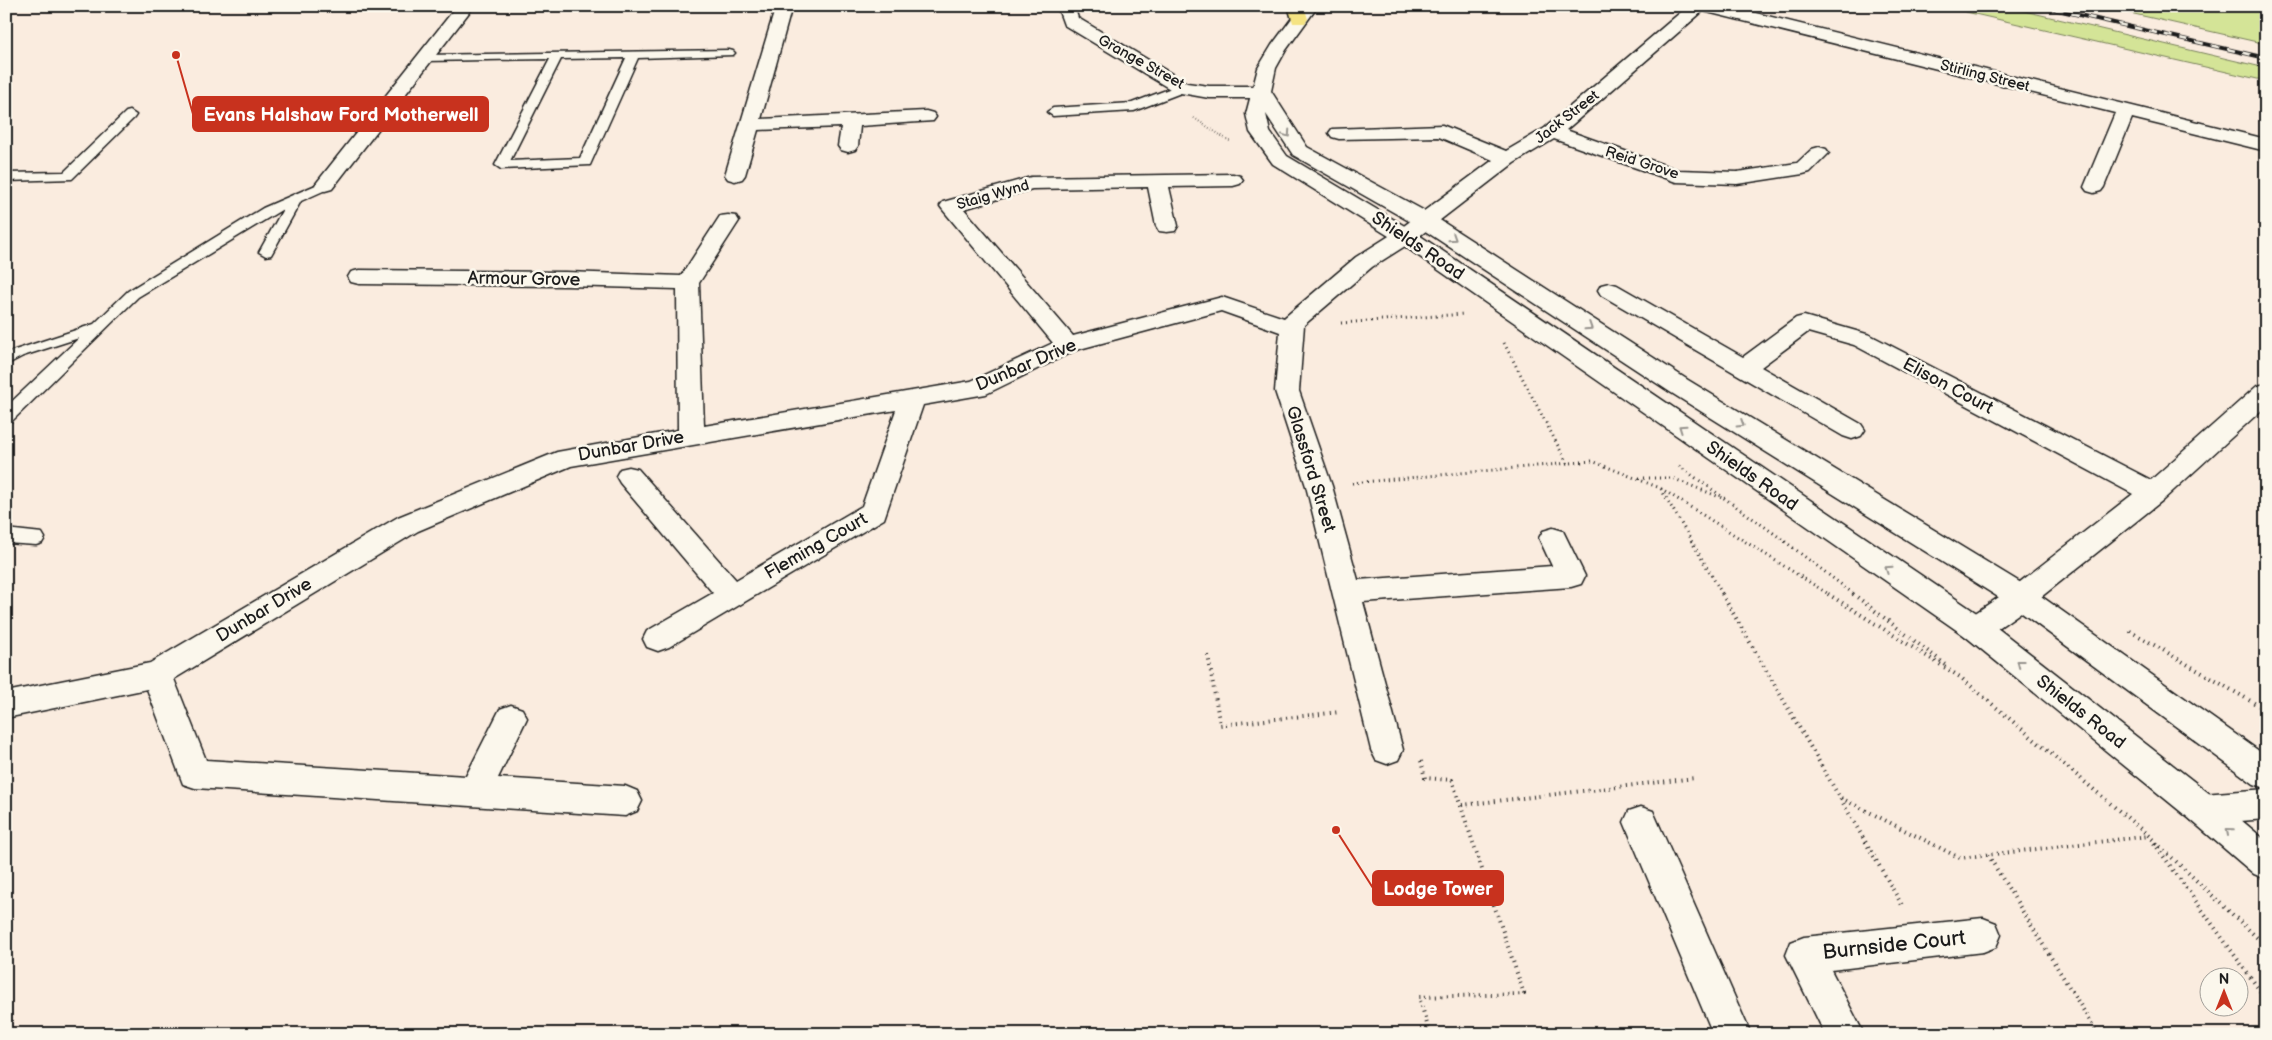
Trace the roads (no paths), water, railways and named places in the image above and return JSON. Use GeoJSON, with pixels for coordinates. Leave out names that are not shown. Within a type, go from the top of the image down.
{"type":"FeatureCollection","features":[{"type":"Feature","properties":{"kind":"street"},"geometry":{"type":"LineString","coordinates":[[325,186],[466,6]]}},
{"type":"Feature","properties":{"kind":"street"},"geometry":{"type":"LineString","coordinates":[[735,174],[784,6]]}},
{"type":"Feature","properties":{"kind":"street","name":"Grange Street"},"geometry":{"type":"LineString","coordinates":[[1065,6],[1070,21],[1182,88],[1209,92],[1262,92]]}},
{"type":"Feature","properties":{"kind":"street","name":"Jack Street"},"geometry":{"type":"LineString","coordinates":[[1414,228],[1507,160],[1552,132],[1698,6]]}},
{"type":"Feature","properties":{"kind":"street","name":"Stirling Street"},"geometry":{"type":"LineString","coordinates":[[1704,6],[2266,145]]}},
{"type":"Feature","properties":{"kind":"street","name":"Shields Road"},"geometry":{"type":"LineString","coordinates":[[1302,11],[1267,68],[1256,114],[1260,132],[1280,160],[1414,228],[1679,386],[2021,597],[2266,774]]}},
{"type":"Feature","properties":{"kind":"street"},"geometry":{"type":"LineString","coordinates":[[2094,187],[2126,110]]}},
{"type":"Feature","properties":{"kind":"street"},"geometry":{"type":"LineString","coordinates":[[749,124],[926,117]]}},
{"type":"Feature","properties":{"kind":"street"},"geometry":{"type":"LineString","coordinates":[[848,146],[851,120]]}},
{"type":"Feature","properties":{"kind":"street"},"geometry":{"type":"LineString","coordinates":[[1339,133],[1442,131],[1507,160]]}},
{"type":"Feature","properties":{"kind":"street","name":"Reid Grove"},"geometry":{"type":"LineString","coordinates":[[1552,132],[1676,176],[1737,178],[1803,168],[1818,153]]}},
{"type":"Feature","properties":{"kind":"street","name":"Staig Wynd"},"geometry":{"type":"LineString","coordinates":[[1068,345],[950,206],[1031,183],[1233,180]]}},
{"type":"Feature","properties":{"kind":"street"},"geometry":{"type":"LineString","coordinates":[[1158,181],[1167,226]]}},
{"type":"Feature","properties":{"kind":"street"},"geometry":{"type":"LineString","coordinates":[[691,436],[688,283],[728,221]]}},
{"type":"Feature","properties":{"kind":"street"},"geometry":{"type":"LineString","coordinates":[[1292,326],[1364,262],[1414,228]]}},
{"type":"Feature","properties":{"kind":"street","name":"Shields Road"},"geometry":{"type":"LineString","coordinates":[[1414,228],[1976,628],[2203,809],[2266,863]]}},
{"type":"Feature","properties":{"kind":"street","name":"Armour Grove"},"geometry":{"type":"LineString","coordinates":[[359,277],[566,279],[688,283]]}},
{"type":"Feature","properties":{"kind":"street"},"geometry":{"type":"LineString","coordinates":[[1610,290],[1852,430]]}},
{"type":"Feature","properties":{"kind":"street","name":"Dunbar Drive"},"geometry":{"type":"LineString","coordinates":[[6,705],[157,674],[408,524],[566,458],[977,388],[1068,345],[1222,304],[1292,326]]}},
{"type":"Feature","properties":{"kind":"street","name":"Elison Court"},"geometry":{"type":"LineString","coordinates":[[1745,367],[1804,323],[1862,340],[2153,493]]}},
{"type":"Feature","properties":{"kind":"street","name":"Glassford Street"},"geometry":{"type":"LineString","coordinates":[[1292,326],[1287,391],[1319,486],[1387,750]]}},
{"type":"Feature","properties":{"kind":"street"},"geometry":{"type":"LineString","coordinates":[[1976,628],[2021,597],[2153,493],[2266,392]]}},
{"type":"Feature","properties":{"kind":"street","name":"Fleming Court"},"geometry":{"type":"LineString","coordinates":[[658,639],[874,512],[913,398]]}},
{"type":"Feature","properties":{"kind":"street"},"geometry":{"type":"LineString","coordinates":[[629,476],[732,595]]}},
{"type":"Feature","properties":{"kind":"street"},"geometry":{"type":"LineString","coordinates":[[1346,592],[1571,576],[1553,538]]}},
{"type":"Feature","properties":{"kind":"street"},"geometry":{"type":"LineString","coordinates":[[157,674],[195,774],[625,801]]}},
{"type":"Feature","properties":{"kind":"street"},"geometry":{"type":"LineString","coordinates":[[475,792],[511,718]]}},
{"type":"Feature","properties":{"kind":"street"},"geometry":{"type":"LineString","coordinates":[[2203,809],[2266,804]]}},
{"type":"Feature","properties":{"kind":"street"},"geometry":{"type":"LineString","coordinates":[[1642,822],[1732,1034]]}},
{"type":"Feature","properties":{"kind":"street","name":"Burnside Court"},"geometry":{"type":"LineString","coordinates":[[1846,1034],[1804,955],[1982,935]]}},
{"type":"Feature","properties":{"kind":"lane"},"geometry":{"type":"LineString","coordinates":[[425,58],[729,53]]}},
{"type":"Feature","properties":{"kind":"lane"},"geometry":{"type":"LineString","coordinates":[[557,56],[501,165],[585,162],[634,54]]}},
{"type":"Feature","properties":{"kind":"lane"},"geometry":{"type":"LineString","coordinates":[[1053,112],[1134,107],[1182,88]]}},
{"type":"Feature","properties":{"kind":"lane"},"geometry":{"type":"LineString","coordinates":[[6,177],[67,176],[130,115]]}},
{"type":"Feature","properties":{"kind":"lane"},"geometry":{"type":"LineString","coordinates":[[6,417],[133,294],[268,211],[325,186]]}},
{"type":"Feature","properties":{"kind":"lane"},"geometry":{"type":"LineString","coordinates":[[266,252],[296,198]]}},
{"type":"Feature","properties":{"kind":"lane"},"geometry":{"type":"LineString","coordinates":[[6,360],[98,326]]}},
{"type":"Feature","properties":{"kind":"lane"},"geometry":{"type":"LineString","coordinates":[[6,536],[36,538]]}},
{"type":"Feature","properties":{"kind":"railway"},"geometry":{"type":"LineString","coordinates":[[2040,6],[2266,58]]}},
{"type":"Feature","properties":{"kind":"place","name":"Evans Halshaw Ford Motherwell"},"geometry":{"type":"Point","coordinates":[176,55]}},
{"type":"Feature","properties":{"kind":"place","name":"Lodge Tower"},"geometry":{"type":"Point","coordinates":[1336,830]}}]}
